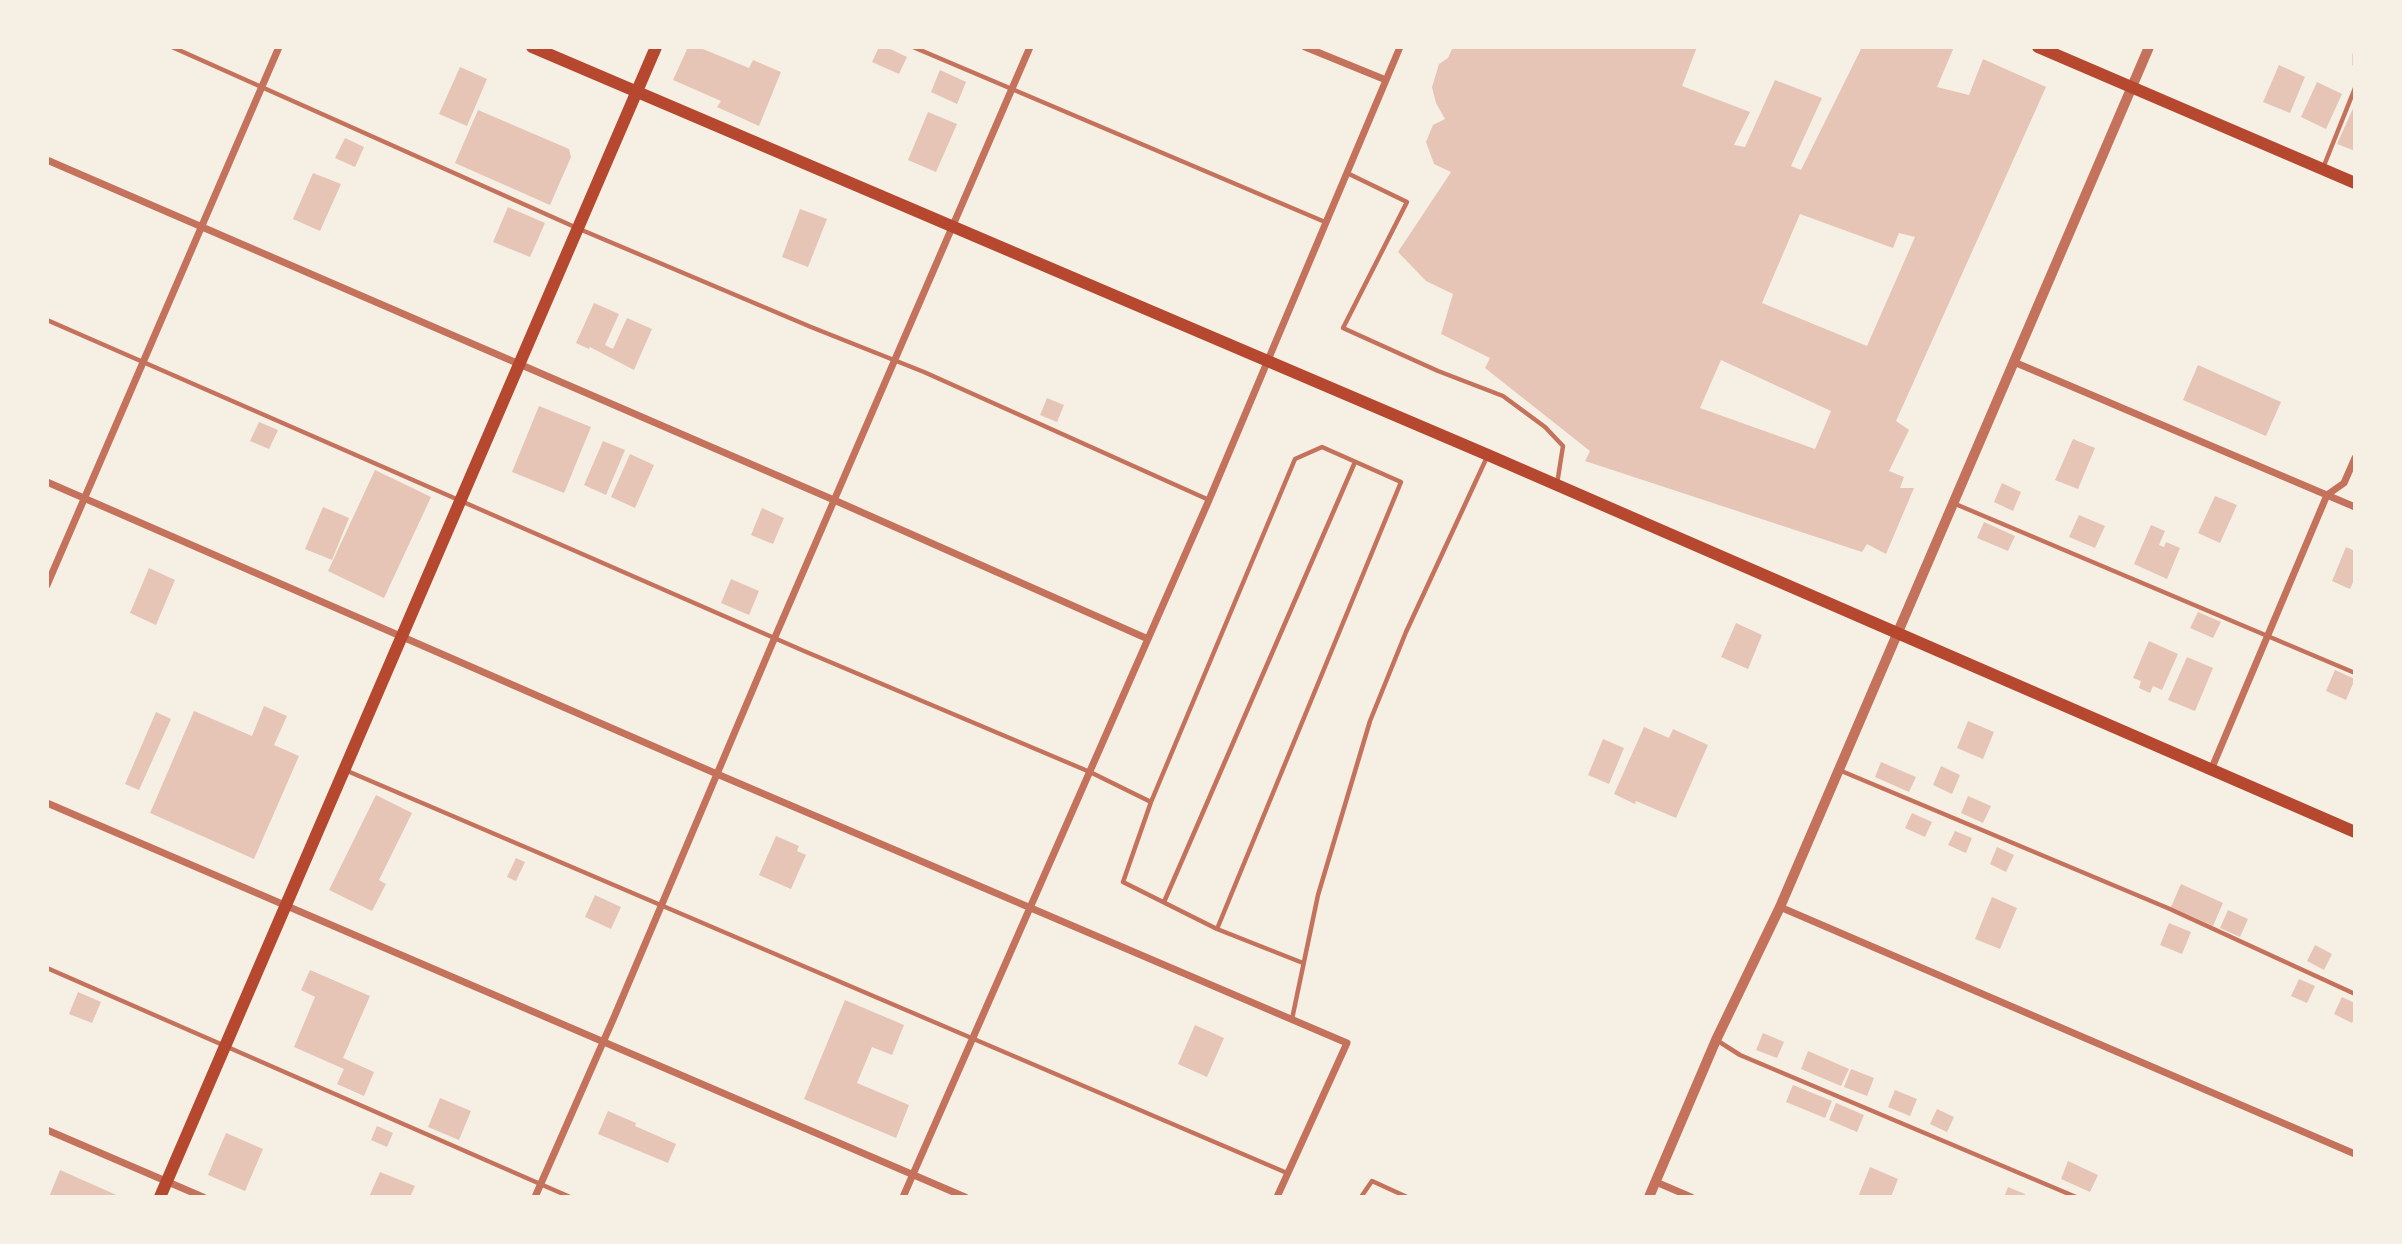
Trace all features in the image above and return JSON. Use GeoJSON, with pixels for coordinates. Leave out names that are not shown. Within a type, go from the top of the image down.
{"type":"FeatureCollection","features":[{"type":"Feature","properties":{"kind":"main road"},"geometry":{"type":"LineString","coordinates":[[532,47],[1557,484],[2355,832]]}},
{"type":"Feature","properties":{"kind":"main road"},"geometry":{"type":"LineString","coordinates":[[160,1197],[656,47]]}},
{"type":"Feature","properties":{"kind":"main road"},"geometry":{"type":"LineString","coordinates":[[2038,47],[2355,183]]}},
{"type":"Feature","properties":{"kind":"street"},"geometry":{"type":"LineString","coordinates":[[47,584],[279,47]]}},
{"type":"Feature","properties":{"kind":"street"},"geometry":{"type":"LineString","coordinates":[[535,1197],[1030,47]]}},
{"type":"Feature","properties":{"kind":"street"},"geometry":{"type":"LineString","coordinates":[[1305,47],[1386,80]]}},
{"type":"Feature","properties":{"kind":"street"},"geometry":{"type":"LineString","coordinates":[[903,1197],[1209,500],[1400,47]]}},
{"type":"Feature","properties":{"kind":"street"},"geometry":{"type":"LineString","coordinates":[[1649,1197],[1716,1040],[1780,907],[2149,47]]}},
{"type":"Feature","properties":{"kind":"street"},"geometry":{"type":"LineString","coordinates":[[47,160],[834,500],[1148,639]]}},
{"type":"Feature","properties":{"kind":"street"},"geometry":{"type":"LineString","coordinates":[[2014,362],[2355,507]]}},
{"type":"Feature","properties":{"kind":"street"},"geometry":{"type":"LineString","coordinates":[[2211,770],[2327,495],[2344,483],[2355,458]]}},
{"type":"Feature","properties":{"kind":"street"},"geometry":{"type":"LineString","coordinates":[[47,482],[717,774],[1347,1042],[1278,1197]]}},
{"type":"Feature","properties":{"kind":"street"},"geometry":{"type":"LineString","coordinates":[[47,803],[965,1197]]}},
{"type":"Feature","properties":{"kind":"street"},"geometry":{"type":"LineString","coordinates":[[1780,907],[2355,1154]]}},
{"type":"Feature","properties":{"kind":"street"},"geometry":{"type":"LineString","coordinates":[[47,1130],[202,1197]]}},
{"type":"Feature","properties":{"kind":"street"},"geometry":{"type":"LineString","coordinates":[[1656,1182],[1691,1197]]}},
{"type":"Feature","properties":{"kind":"lane"},"geometry":{"type":"LineString","coordinates":[[172,47],[577,228],[895,360],[1209,500]]}},
{"type":"Feature","properties":{"kind":"lane"},"geometry":{"type":"LineString","coordinates":[[913,47],[1325,222]]}},
{"type":"Feature","properties":{"kind":"lane"},"geometry":{"type":"LineString","coordinates":[[2355,54],[2355,65]]}},
{"type":"Feature","properties":{"kind":"lane"},"geometry":{"type":"LineString","coordinates":[[2323,169],[2355,88]]}},
{"type":"Feature","properties":{"kind":"lane"},"geometry":{"type":"LineString","coordinates":[[1346,173],[1407,202],[1343,328],[1438,371],[1503,396],[1545,427],[1563,446],[1557,484]]}},
{"type":"Feature","properties":{"kind":"lane"},"geometry":{"type":"LineString","coordinates":[[47,320],[1090,772],[1151,802]]}},
{"type":"Feature","properties":{"kind":"lane"},"geometry":{"type":"LineString","coordinates":[[1217,929],[1401,482],[1322,447],[1295,459],[1151,802],[1123,882],[1217,929],[1303,963]]}},
{"type":"Feature","properties":{"kind":"lane"},"geometry":{"type":"LineString","coordinates":[[1292,1019],[1318,895],[1370,721],[1406,632],[1488,455]]}},
{"type":"Feature","properties":{"kind":"lane"},"geometry":{"type":"LineString","coordinates":[[1164,902],[1355,462]]}},
{"type":"Feature","properties":{"kind":"lane"},"geometry":{"type":"LineString","coordinates":[[1953,503],[2355,673]]}},
{"type":"Feature","properties":{"kind":"lane"},"geometry":{"type":"LineString","coordinates":[[344,769],[1287,1173]]}},
{"type":"Feature","properties":{"kind":"lane"},"geometry":{"type":"LineString","coordinates":[[1838,769],[2170,909],[2355,994]]}},
{"type":"Feature","properties":{"kind":"lane"},"geometry":{"type":"LineString","coordinates":[[47,968],[570,1197]]}},
{"type":"Feature","properties":{"kind":"lane"},"geometry":{"type":"LineString","coordinates":[[1716,1040],[1740,1055],[2076,1197]]}},
{"type":"Feature","properties":{"kind":"lane"},"geometry":{"type":"LineString","coordinates":[[1361,1197],[1371,1181],[1407,1197]]}},
{"type":"Feature","properties":{"kind":"building"},"geometry":{"type":"Polygon","coordinates":[[[688,47],[698,47],[749,68],[753,60],[781,72],[759,126],[717,107],[721,101],[673,80],[688,47]]]}},
{"type":"Feature","properties":{"kind":"building"},"geometry":{"type":"Polygon","coordinates":[[[879,47],[886,47],[907,57],[899,74],[872,62],[879,47]]]}},
{"type":"Feature","properties":{"kind":"building"},"geometry":{"type":"Polygon","coordinates":[[[1453,47],[1697,47],[1682,86],[1750,112],[1734,145],[1745,147],[1775,80],[1822,98],[1791,166],[1801,170],[1862,47],[1954,47],[1937,87],[1969,95],[1983,59],[2046,87],[1896,421],[1909,430],[1889,471],[1904,477],[1900,488],[1914,488],[1886,554],[1867,544],[1862,552],[1585,461],[1590,451],[1485,368],[1490,358],[1441,334],[1453,294],[1426,281],[1398,252],[1451,172],[1434,164],[1426,142],[1433,125],[1445,119],[1436,103],[1432,87],[1439,64],[1448,58],[1453,47]],[[1800,214],[1762,303],[1867,346],[1915,237],[1899,233],[1893,248],[1800,214]],[[1721,360],[1700,408],[1815,449],[1831,411],[1721,360]]]}},
{"type":"Feature","properties":{"kind":"building"},"geometry":{"type":"Polygon","coordinates":[[[2279,65],[2305,77],[2290,113],[2263,102],[2279,65]]]}},
{"type":"Feature","properties":{"kind":"building"},"geometry":{"type":"Polygon","coordinates":[[[460,67],[487,79],[467,126],[439,114],[460,67]]]}},
{"type":"Feature","properties":{"kind":"building"},"geometry":{"type":"Polygon","coordinates":[[[940,70],[966,82],[957,104],[931,92],[940,70]]]}},
{"type":"Feature","properties":{"kind":"building"},"geometry":{"type":"Polygon","coordinates":[[[2317,82],[2342,94],[2326,129],[2301,117],[2317,82]]]}},
{"type":"Feature","properties":{"kind":"building"},"geometry":{"type":"Polygon","coordinates":[[[2355,104],[2355,151],[2337,144],[2355,104]]]}},
{"type":"Feature","properties":{"kind":"building"},"geometry":{"type":"Polygon","coordinates":[[[478,110],[569,149],[571,157],[550,205],[455,163],[478,110]]]}},
{"type":"Feature","properties":{"kind":"building"},"geometry":{"type":"Polygon","coordinates":[[[928,112],[957,124],[936,172],[908,160],[928,112]]]}},
{"type":"Feature","properties":{"kind":"building"},"geometry":{"type":"Polygon","coordinates":[[[345,138],[364,147],[355,167],[335,158],[345,138]]]}},
{"type":"Feature","properties":{"kind":"building"},"geometry":{"type":"Polygon","coordinates":[[[313,173],[341,184],[320,231],[293,219],[313,173]]]}},
{"type":"Feature","properties":{"kind":"building"},"geometry":{"type":"Polygon","coordinates":[[[508,207],[545,223],[530,257],[493,242],[508,207]]]}},
{"type":"Feature","properties":{"kind":"building"},"geometry":{"type":"Polygon","coordinates":[[[800,209],[827,219],[808,267],[782,257],[800,209]]]}},
{"type":"Feature","properties":{"kind":"building"},"geometry":{"type":"Polygon","coordinates":[[[594,303],[619,314],[605,345],[613,349],[627,318],[652,329],[634,370],[590,347],[589,349],[576,343],[594,303]]]}},
{"type":"Feature","properties":{"kind":"building"},"geometry":{"type":"Polygon","coordinates":[[[2198,365],[2281,402],[2266,436],[2183,400],[2198,365]]]}},
{"type":"Feature","properties":{"kind":"building"},"geometry":{"type":"Polygon","coordinates":[[[1047,398],[1064,405],[1057,422],[1040,415],[1047,398]]]}},
{"type":"Feature","properties":{"kind":"building"},"geometry":{"type":"Polygon","coordinates":[[[539,406],[591,427],[564,493],[512,472],[539,406]]]}},
{"type":"Feature","properties":{"kind":"building"},"geometry":{"type":"Polygon","coordinates":[[[259,422],[278,430],[269,449],[250,441],[259,422]]]}},
{"type":"Feature","properties":{"kind":"building"},"geometry":{"type":"Polygon","coordinates":[[[2073,439],[2095,448],[2078,489],[2055,480],[2073,439]]]}},
{"type":"Feature","properties":{"kind":"building"},"geometry":{"type":"Polygon","coordinates":[[[603,441],[625,450],[606,495],[584,485],[603,441]]]}},
{"type":"Feature","properties":{"kind":"building"},"geometry":{"type":"Polygon","coordinates":[[[630,454],[654,465],[635,508],[611,497],[630,454]]]}},
{"type":"Feature","properties":{"kind":"building"},"geometry":{"type":"Polygon","coordinates":[[[375,470],[431,497],[384,598],[328,571],[375,470]]]}},
{"type":"Feature","properties":{"kind":"building"},"geometry":{"type":"Polygon","coordinates":[[[2002,483],[2021,492],[2013,511],[1994,502],[2002,483]]]}},
{"type":"Feature","properties":{"kind":"building"},"geometry":{"type":"Polygon","coordinates":[[[2215,496],[2237,505],[2220,543],[2198,533],[2215,496]]]}},
{"type":"Feature","properties":{"kind":"building"},"geometry":{"type":"Polygon","coordinates":[[[323,507],[349,518],[332,560],[305,549],[323,507]]]}},
{"type":"Feature","properties":{"kind":"building"},"geometry":{"type":"Polygon","coordinates":[[[762,508],[784,518],[773,544],[751,535],[762,508]]]}},
{"type":"Feature","properties":{"kind":"building"},"geometry":{"type":"Polygon","coordinates":[[[2079,515],[2105,526],[2095,548],[2069,537],[2079,515]]]}},
{"type":"Feature","properties":{"kind":"building"},"geometry":{"type":"Polygon","coordinates":[[[1984,522],[2015,536],[2008,551],[1977,538],[1984,522]]]}},
{"type":"Feature","properties":{"kind":"building"},"geometry":{"type":"Polygon","coordinates":[[[2151,525],[2165,531],[2159,545],[2164,547],[2166,542],[2180,548],[2167,579],[2134,564],[2151,525]]]}},
{"type":"Feature","properties":{"kind":"building"},"geometry":{"type":"Polygon","coordinates":[[[2346,547],[2355,551],[2355,578],[2350,589],[2332,581],[2346,547]]]}},
{"type":"Feature","properties":{"kind":"building"},"geometry":{"type":"Polygon","coordinates":[[[149,568],[175,580],[156,625],[130,613],[149,568]]]}},
{"type":"Feature","properties":{"kind":"building"},"geometry":{"type":"Polygon","coordinates":[[[731,579],[759,591],[749,615],[721,603],[731,579]]]}},
{"type":"Feature","properties":{"kind":"building"},"geometry":{"type":"Polygon","coordinates":[[[2198,612],[2221,622],[2213,638],[2190,628],[2198,612]]]}},
{"type":"Feature","properties":{"kind":"building"},"geometry":{"type":"Polygon","coordinates":[[[1736,623],[1762,635],[1748,669],[1721,657],[1736,623]]]}},
{"type":"Feature","properties":{"kind":"building"},"geometry":{"type":"Polygon","coordinates":[[[2149,641],[2178,654],[2162,690],[2153,686],[2150,693],[2139,688],[2141,681],[2133,678],[2149,641]]]}},
{"type":"Feature","properties":{"kind":"building"},"geometry":{"type":"Polygon","coordinates":[[[2187,657],[2213,668],[2195,711],[2168,700],[2187,657]]]}},
{"type":"Feature","properties":{"kind":"building"},"geometry":{"type":"Polygon","coordinates":[[[2335,670],[2355,679],[2346,700],[2326,691],[2335,670]]]}},
{"type":"Feature","properties":{"kind":"building"},"geometry":{"type":"Polygon","coordinates":[[[264,706],[287,716],[274,745],[299,756],[254,859],[150,813],[194,711],[252,736],[264,706]]]}},
{"type":"Feature","properties":{"kind":"building"},"geometry":{"type":"Polygon","coordinates":[[[156,712],[171,719],[139,790],[125,784],[156,712]]]}},
{"type":"Feature","properties":{"kind":"building"},"geometry":{"type":"Polygon","coordinates":[[[1968,721],[1994,732],[1983,759],[1957,748],[1968,721]]]}},
{"type":"Feature","properties":{"kind":"building"},"geometry":{"type":"Polygon","coordinates":[[[1644,727],[1669,738],[1673,729],[1708,745],[1676,818],[1614,794],[1644,727]]]}},
{"type":"Feature","properties":{"kind":"building"},"geometry":{"type":"Polygon","coordinates":[[[1603,739],[1624,748],[1609,784],[1588,775],[1603,739]]]}},
{"type":"Feature","properties":{"kind":"building"},"geometry":{"type":"Polygon","coordinates":[[[1881,762],[1916,777],[1909,792],[1875,777],[1881,762]]]}},
{"type":"Feature","properties":{"kind":"building"},"geometry":{"type":"Polygon","coordinates":[[[1941,766],[1960,775],[1952,794],[1933,785],[1941,766]]]}},
{"type":"Feature","properties":{"kind":"building"},"geometry":{"type":"Polygon","coordinates":[[[376,795],[412,813],[379,880],[386,884],[372,911],[329,890],[376,795]]]}},
{"type":"Feature","properties":{"kind":"building"},"geometry":{"type":"Polygon","coordinates":[[[1968,796],[1991,806],[1983,823],[1961,813],[1968,796]]]}},
{"type":"Feature","properties":{"kind":"building"},"geometry":{"type":"Polygon","coordinates":[[[1912,813],[1932,822],[1925,837],[1905,828],[1912,813]]]}},
{"type":"Feature","properties":{"kind":"building"},"geometry":{"type":"Polygon","coordinates":[[[1955,831],[1972,838],[1966,853],[1948,845],[1955,831]]]}},
{"type":"Feature","properties":{"kind":"building"},"geometry":{"type":"Polygon","coordinates":[[[776,836],[799,846],[797,851],[806,855],[791,889],[759,875],[776,836]]]}},
{"type":"Feature","properties":{"kind":"building"},"geometry":{"type":"Polygon","coordinates":[[[1997,847],[2014,855],[2006,872],[1990,864],[1997,847]]]}},
{"type":"Feature","properties":{"kind":"building"},"geometry":{"type":"Polygon","coordinates":[[[516,858],[525,862],[516,881],[507,877],[516,858]]]}},
{"type":"Feature","properties":{"kind":"building"},"geometry":{"type":"Polygon","coordinates":[[[2181,884],[2223,903],[2213,926],[2171,907],[2181,884]]]}},
{"type":"Feature","properties":{"kind":"building"},"geometry":{"type":"Polygon","coordinates":[[[595,895],[621,907],[611,929],[585,917],[595,895]]]}},
{"type":"Feature","properties":{"kind":"building"},"geometry":{"type":"Polygon","coordinates":[[[1992,897],[2017,908],[2000,949],[1975,939],[1992,897]]]}},
{"type":"Feature","properties":{"kind":"building"},"geometry":{"type":"Polygon","coordinates":[[[2228,910],[2248,919],[2240,937],[2220,928],[2228,910]]]}},
{"type":"Feature","properties":{"kind":"building"},"geometry":{"type":"Polygon","coordinates":[[[2169,923],[2191,932],[2182,954],[2160,945],[2169,923]]]}},
{"type":"Feature","properties":{"kind":"building"},"geometry":{"type":"Polygon","coordinates":[[[2315,945],[2332,954],[2324,970],[2307,961],[2315,945]]]}},
{"type":"Feature","properties":{"kind":"building"},"geometry":{"type":"Polygon","coordinates":[[[310,970],[370,996],[343,1058],[374,1072],[364,1096],[337,1084],[344,1069],[294,1047],[315,997],[301,990],[310,970]]]}},
{"type":"Feature","properties":{"kind":"building"},"geometry":{"type":"Polygon","coordinates":[[[2299,979],[2315,986],[2307,1003],[2291,996],[2299,979]]]}},
{"type":"Feature","properties":{"kind":"building"},"geometry":{"type":"Polygon","coordinates":[[[78,992],[101,1002],[92,1023],[69,1014],[78,992]]]}},
{"type":"Feature","properties":{"kind":"building"},"geometry":{"type":"Polygon","coordinates":[[[2342,997],[2355,1003],[2352,1023],[2334,1014],[2342,997]]]}},
{"type":"Feature","properties":{"kind":"building"},"geometry":{"type":"Polygon","coordinates":[[[845,1000],[904,1025],[892,1055],[872,1047],[857,1083],[909,1105],[896,1138],[804,1099],[845,1000]]]}},
{"type":"Feature","properties":{"kind":"building"},"geometry":{"type":"Polygon","coordinates":[[[1195,1025],[1224,1038],[1207,1077],[1178,1064],[1195,1025]]]}},
{"type":"Feature","properties":{"kind":"building"},"geometry":{"type":"Polygon","coordinates":[[[1763,1033],[1784,1042],[1777,1058],[1756,1050],[1763,1033]]]}},
{"type":"Feature","properties":{"kind":"building"},"geometry":{"type":"Polygon","coordinates":[[[1808,1051],[1849,1069],[1841,1086],[1801,1069],[1808,1051]]]}},
{"type":"Feature","properties":{"kind":"building"},"geometry":{"type":"Polygon","coordinates":[[[1851,1069],[1874,1078],[1867,1096],[1844,1087],[1851,1069]]]}},
{"type":"Feature","properties":{"kind":"building"},"geometry":{"type":"Polygon","coordinates":[[[1793,1085],[1832,1101],[1825,1118],[1786,1102],[1793,1085]]]}},
{"type":"Feature","properties":{"kind":"building"},"geometry":{"type":"Polygon","coordinates":[[[1895,1090],[1917,1099],[1910,1116],[1888,1107],[1895,1090]]]}},
{"type":"Feature","properties":{"kind":"building"},"geometry":{"type":"Polygon","coordinates":[[[440,1098],[471,1111],[459,1140],[428,1127],[440,1098]]]}},
{"type":"Feature","properties":{"kind":"building"},"geometry":{"type":"Polygon","coordinates":[[[1836,1103],[1864,1115],[1857,1132],[1829,1120],[1836,1103]]]}},
{"type":"Feature","properties":{"kind":"building"},"geometry":{"type":"Polygon","coordinates":[[[1937,1109],[1954,1117],[1947,1132],[1930,1124],[1937,1109]]]}},
{"type":"Feature","properties":{"kind":"building"},"geometry":{"type":"Polygon","coordinates":[[[608,1111],[676,1144],[668,1163],[598,1134],[608,1111]]]}},
{"type":"Feature","properties":{"kind":"building"},"geometry":{"type":"Polygon","coordinates":[[[377,1126],[393,1133],[387,1147],[371,1140],[377,1126]]]}},
{"type":"Feature","properties":{"kind":"building"},"geometry":{"type":"Polygon","coordinates":[[[226,1133],[263,1149],[245,1191],[208,1175],[226,1133]]]}},
{"type":"Feature","properties":{"kind":"building"},"geometry":{"type":"Polygon","coordinates":[[[2068,1161],[2098,1175],[2090,1192],[2061,1179],[2068,1161]]]}},
{"type":"Feature","properties":{"kind":"building"},"geometry":{"type":"Polygon","coordinates":[[[1870,1167],[1898,1179],[1891,1197],[1858,1197],[1870,1167]]]}},
{"type":"Feature","properties":{"kind":"building"},"geometry":{"type":"Polygon","coordinates":[[[60,1170],[121,1197],[49,1197],[60,1170]]]}},
{"type":"Feature","properties":{"kind":"building"},"geometry":{"type":"Polygon","coordinates":[[[380,1172],[415,1186],[410,1197],[369,1197],[380,1172]]]}},
{"type":"Feature","properties":{"kind":"building"},"geometry":{"type":"Polygon","coordinates":[[[2008,1187],[2025,1194],[2024,1197],[2004,1197],[2008,1187]]]}}]}
